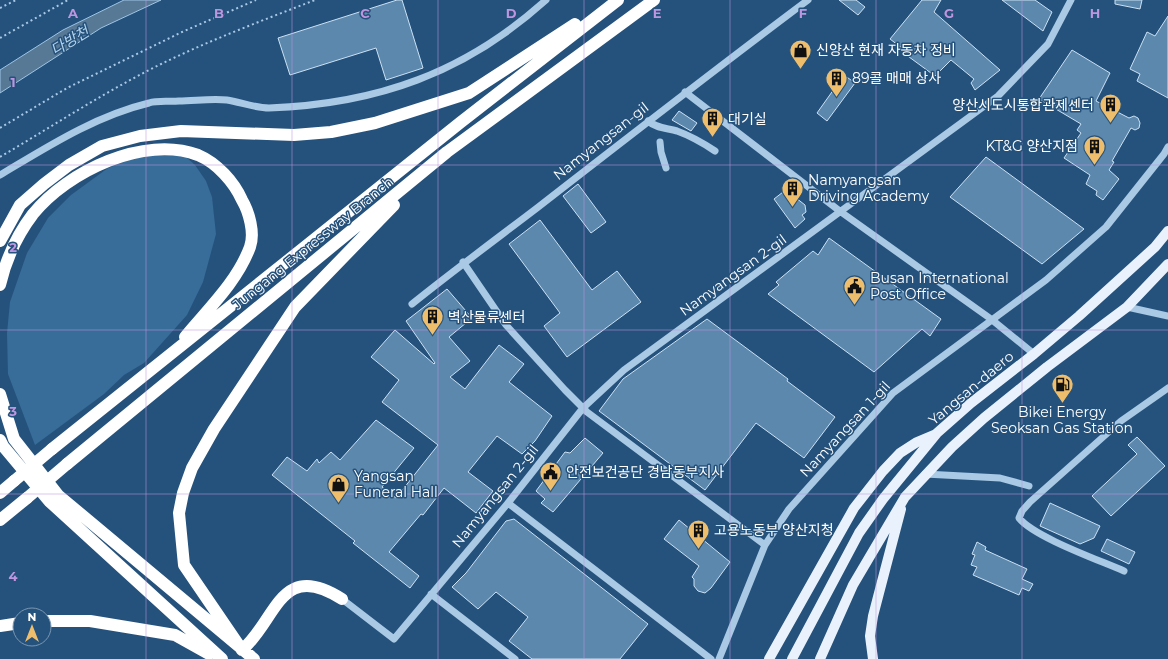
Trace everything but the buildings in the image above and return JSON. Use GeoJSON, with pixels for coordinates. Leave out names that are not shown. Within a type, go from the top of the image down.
{"type":"FeatureCollection","features":[{"type":"Feature","properties":{"kind":"highway"},"geometry":{"type":"LineString","coordinates":[[0,241],[20,205],[69,165],[102,146],[140,136],[181,131],[294,135],[331,132],[375,124],[469,93],[613,0]]}},
{"type":"Feature","properties":{"kind":"highway","name":"Jungang Expressway Branch"},"geometry":{"type":"LineString","coordinates":[[0,493],[52,449],[461,122],[618,0]]}},
{"type":"Feature","properties":{"kind":"highway","name":"Jungang Expressway Branch"},"geometry":{"type":"LineString","coordinates":[[0,520],[447,152],[654,0]]}},
{"type":"Feature","properties":{"kind":"highway"},"geometry":{"type":"LineString","coordinates":[[0,285],[4,269],[16,239],[34,214],[55,192],[77,174],[121,156],[145,151],[163,149],[199,155],[215,165],[236,187],[246,208],[252,234],[250,246],[232,282],[167,358]]}},
{"type":"Feature","properties":{"kind":"highway"},"geometry":{"type":"LineString","coordinates":[[242,650],[184,565],[179,513],[183,492],[192,468],[214,429],[295,307],[347,251],[447,152]]}},
{"type":"Feature","properties":{"kind":"highway"},"geometry":{"type":"LineString","coordinates":[[0,394],[14,439],[58,495],[254,659]]}},
{"type":"Feature","properties":{"kind":"highway"},"geometry":{"type":"LineString","coordinates":[[0,440],[3,446],[49,501],[222,659]]}},
{"type":"Feature","properties":{"kind":"highway"},"geometry":{"type":"LineString","coordinates":[[242,650],[251,642],[272,608],[293,589],[305,586],[317,586],[342,598]]}},
{"type":"Feature","properties":{"kind":"highway"},"geometry":{"type":"LineString","coordinates":[[52,621],[90,621],[175,635],[218,659]]}},
{"type":"Feature","properties":{"kind":"highway"},"geometry":{"type":"LineString","coordinates":[[0,626],[12,624]]}},
{"type":"Feature","properties":{"kind":"main road","name":"Yangsan-daero"},"geometry":{"type":"LineString","coordinates":[[792,659],[859,533],[883,499],[937,433],[971,403],[1034,354],[1155,247],[1168,231]]}},
{"type":"Feature","properties":{"kind":"main road"},"geometry":{"type":"LineString","coordinates":[[820,659],[853,585],[905,497],[925,474],[984,418],[1128,307],[1168,264]]}},
{"type":"Feature","properties":{"kind":"main road"},"geometry":{"type":"LineString","coordinates":[[769,659],[854,508],[879,476],[900,453],[917,442],[937,433]]}},
{"type":"Feature","properties":{"kind":"main road"},"geometry":{"type":"LineString","coordinates":[[874,659],[870,636],[873,616],[905,497]]}},
{"type":"Feature","properties":{"kind":"street"},"geometry":{"type":"LineString","coordinates":[[0,175],[95,121],[150,102],[225,100],[267,108],[352,100],[391,90],[425,79],[474,53],[518,25],[546,0]]}},
{"type":"Feature","properties":{"kind":"street","name":"Namyangsan-gil"},"geometry":{"type":"LineString","coordinates":[[412,304],[463,262],[535,209],[685,92],[808,0]]}},
{"type":"Feature","properties":{"kind":"street","name":"Namyangsan 2-gil"},"geometry":{"type":"LineString","coordinates":[[342,598],[394,639],[508,503],[583,408],[624,370],[998,96],[1048,44],[1071,0]]}},
{"type":"Feature","properties":{"kind":"street"},"geometry":{"type":"LineString","coordinates":[[685,92],[841,212],[992,320],[1034,354]]}},
{"type":"Feature","properties":{"kind":"street"},"geometry":{"type":"LineString","coordinates":[[648,121],[654,126],[675,131],[694,138],[715,151]]}},
{"type":"Feature","properties":{"kind":"street"},"geometry":{"type":"LineString","coordinates":[[660,142],[661,152],[666,168]]}},
{"type":"Feature","properties":{"kind":"street","name":"Namyangsan 1-gil"},"geometry":{"type":"LineString","coordinates":[[719,659],[765,545],[789,509],[893,393],[1046,280],[1106,227],[1168,147]]}},
{"type":"Feature","properties":{"kind":"street"},"geometry":{"type":"LineString","coordinates":[[463,262],[506,325],[583,408],[765,545]]}},
{"type":"Feature","properties":{"kind":"street"},"geometry":{"type":"LineString","coordinates":[[1128,307],[1168,316]]}},
{"type":"Feature","properties":{"kind":"street"},"geometry":{"type":"LineString","coordinates":[[1124,571],[1025,526],[1019,518],[1022,511],[1030,502],[1120,421],[1168,388]]}},
{"type":"Feature","properties":{"kind":"street"},"geometry":{"type":"LineString","coordinates":[[925,474],[1000,478],[1029,486]]}},
{"type":"Feature","properties":{"kind":"street"},"geometry":{"type":"LineString","coordinates":[[508,503],[710,659]]}},
{"type":"Feature","properties":{"kind":"street"},"geometry":{"type":"LineString","coordinates":[[431,594],[515,659]]}},
{"type":"Feature","properties":{"kind":"path"},"geometry":{"type":"LineString","coordinates":[[0,8],[16,0]]}},
{"type":"Feature","properties":{"kind":"path"},"geometry":{"type":"LineString","coordinates":[[0,38],[68,0]]}},
{"type":"Feature","properties":{"kind":"path"},"geometry":{"type":"LineString","coordinates":[[0,128],[67,88],[182,32],[256,0]]}},
{"type":"Feature","properties":{"kind":"path"},"geometry":{"type":"LineString","coordinates":[[0,156],[104,94],[154,68],[268,18],[315,0]]}},
{"type":"Feature","properties":{"kind":"shaded area"},"geometry":{"type":"Polygon","coordinates":[[[165,150],[186,157],[195,165],[206,181],[212,197],[216,234],[203,282],[187,315],[144,363],[124,375],[104,394],[35,445],[8,374],[7,333],[10,302],[27,253],[48,218],[71,195],[108,168],[145,154],[165,150]]]}},
{"type":"Feature","properties":{"kind":"water","name":"다방천"},"geometry":{"type":"Polygon","coordinates":[[[124,0],[161,0],[101,28],[0,93],[0,70],[63,30],[124,0]]]}},
{"type":"Feature","properties":{"kind":"place","name":"신양산 현재 자동차 정비"},"geometry":{"type":"Point","coordinates":[800,70]}},
{"type":"Feature","properties":{"kind":"place","name":"89콜 매매 상사"},"geometry":{"type":"Point","coordinates":[836,98]}},
{"type":"Feature","properties":{"kind":"place","name":"양산시도시통합관제센터"},"geometry":{"type":"Point","coordinates":[1110,124]}},
{"type":"Feature","properties":{"kind":"place","name":"대기실"},"geometry":{"type":"Point","coordinates":[713,138]}},
{"type":"Feature","properties":{"kind":"place","name":"KT&G 양산지점"},"geometry":{"type":"Point","coordinates":[1094,166]}},
{"type":"Feature","properties":{"kind":"place","name":"Namyangsan Driving Academy"},"geometry":{"type":"Point","coordinates":[793,208]}},
{"type":"Feature","properties":{"kind":"place","name":"Busan International Post Office"},"geometry":{"type":"Point","coordinates":[854,306]}},
{"type":"Feature","properties":{"kind":"place","name":"벽산물류센터"},"geometry":{"type":"Point","coordinates":[433,336]}},
{"type":"Feature","properties":{"kind":"place","name":"Bikei Energy Seoksan Gas Station"},"geometry":{"type":"Point","coordinates":[1062,404]}},
{"type":"Feature","properties":{"kind":"place","name":"안전보건공단 경남동부지사"},"geometry":{"type":"Point","coordinates":[551,492]}},
{"type":"Feature","properties":{"kind":"place","name":"Yangsan Funeral Hall"},"geometry":{"type":"Point","coordinates":[339,504]}},
{"type":"Feature","properties":{"kind":"place","name":"고용노동부 양산지청"},"geometry":{"type":"Point","coordinates":[698,550]}}]}
